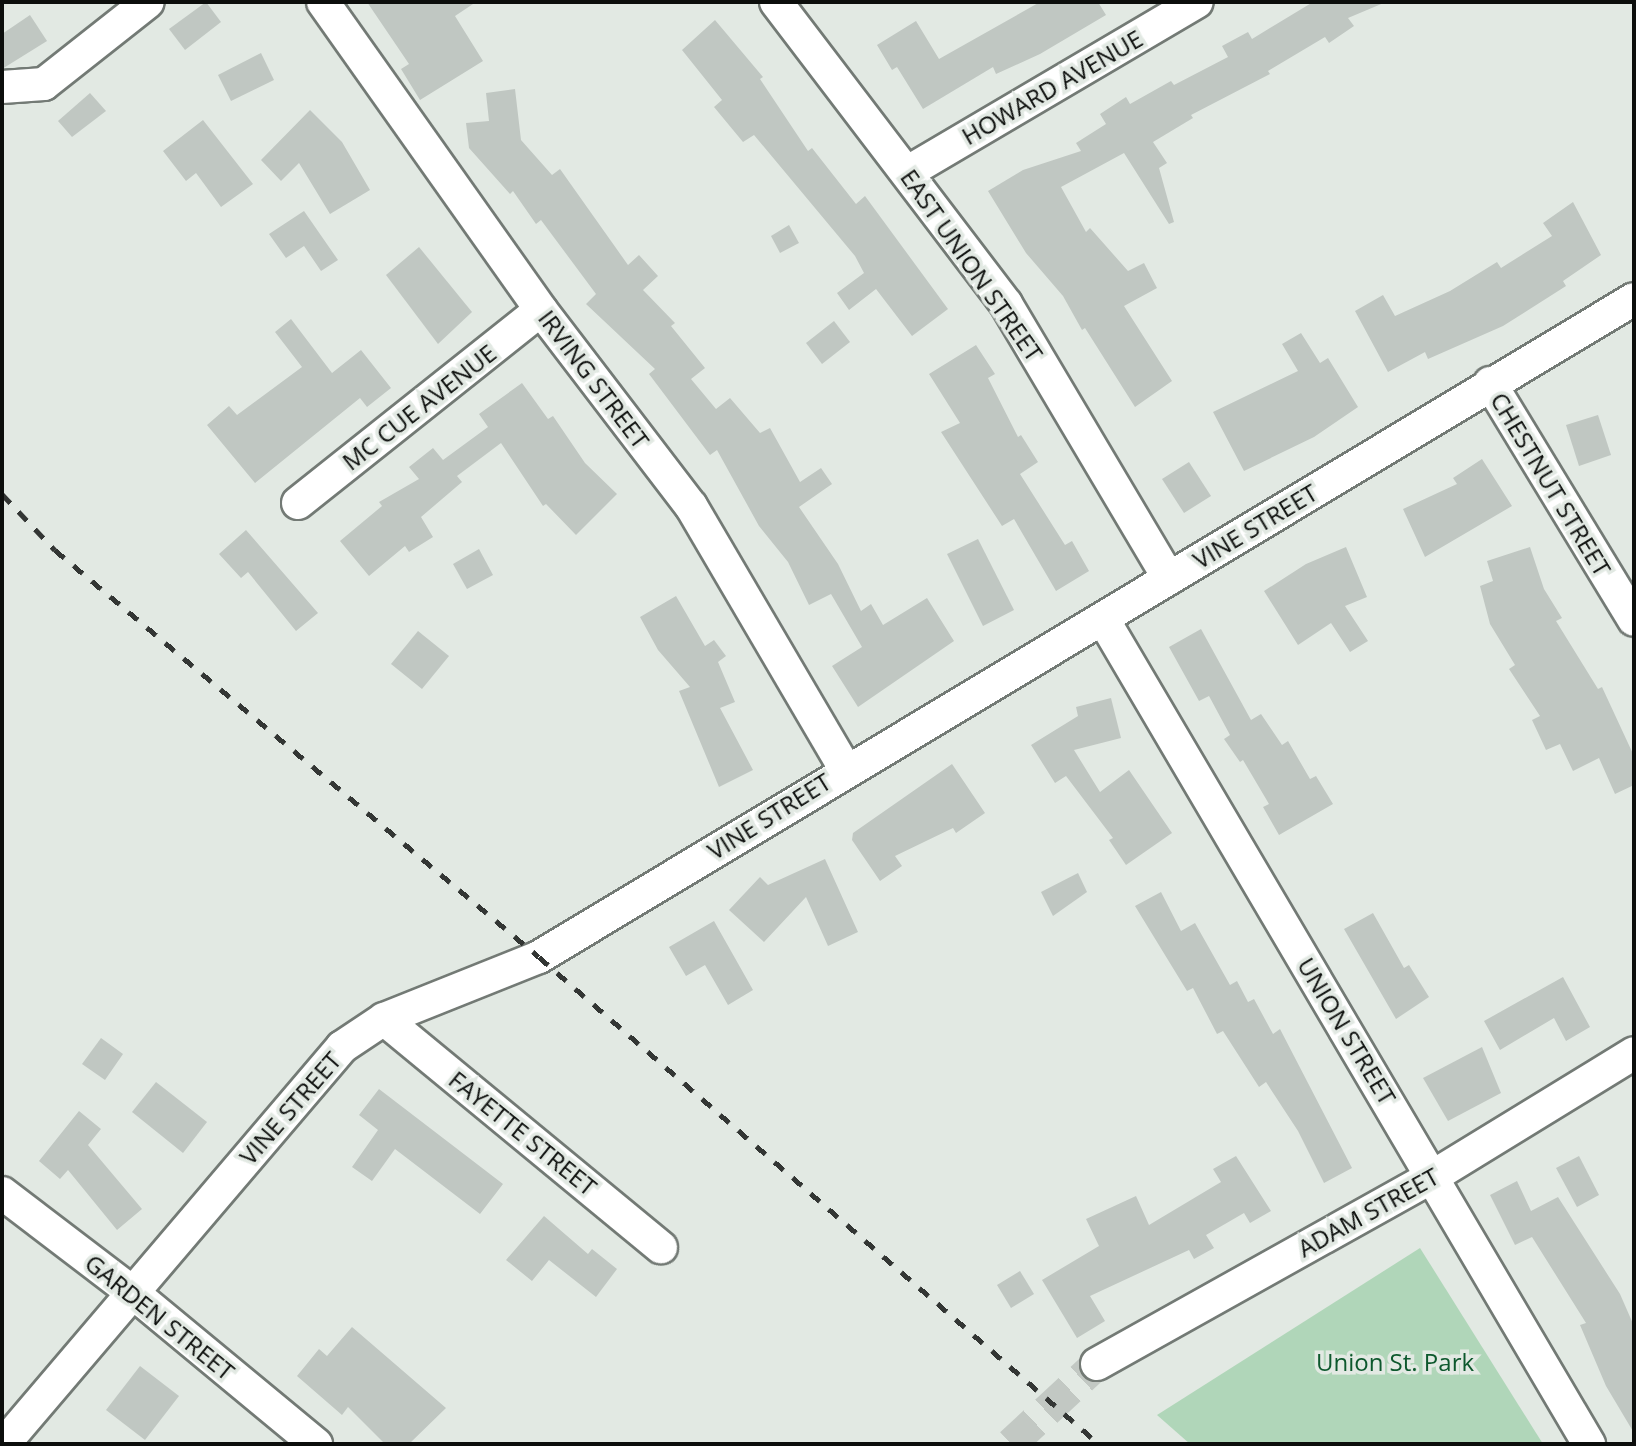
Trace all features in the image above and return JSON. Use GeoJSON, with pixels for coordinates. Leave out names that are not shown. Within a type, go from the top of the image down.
{"type":"FeatureCollection","features":[{"type":"Feature","properties":{"kind":"street"},"geometry":{"type":"LineString","coordinates":[[5,89],[44,84],[148,2]]}},
{"type":"Feature","properties":{"kind":"street","name":"IRVING STREET"},"geometry":{"type":"LineString","coordinates":[[323,2],[541,310],[691,506],[845,769]]}},
{"type":"Feature","properties":{"kind":"street","name":"EAST UNION STREET"},"geometry":{"type":"LineString","coordinates":[[776,2],[1006,304],[1169,578]]}},
{"type":"Feature","properties":{"kind":"street","name":"HOWARD AVENUE"},"geometry":{"type":"LineString","coordinates":[[908,172],[1197,2]]}},
{"type":"Feature","properties":{"kind":"street","name":"VINE STREET"},"geometry":{"type":"LineString","coordinates":[[4,1444],[342,1047],[384,1019],[539,957],[845,769],[1103,619],[1490,383],[1634,299]]}},
{"type":"Feature","properties":{"kind":"street","name":"MC CUE AVENUE"},"geometry":{"type":"LineString","coordinates":[[298,503],[541,310]]}},
{"type":"Feature","properties":{"kind":"street","name":"CHESTNUT STREET"},"geometry":{"type":"LineString","coordinates":[[1490,383],[1634,620]]}},
{"type":"Feature","properties":{"kind":"street","name":"UNION STREET"},"geometry":{"type":"LineString","coordinates":[[1103,619],[1589,1444]]}},
{"type":"Feature","properties":{"kind":"street","name":"FAYETTE STREET"},"geometry":{"type":"LineString","coordinates":[[384,1019],[661,1247]]}},
{"type":"Feature","properties":{"kind":"street","name":"ADAM STREET"},"geometry":{"type":"LineString","coordinates":[[1097,1364],[1432,1177],[1631,1062]]}},
{"type":"Feature","properties":{"kind":"street","name":"GARDEN STREET"},"geometry":{"type":"LineString","coordinates":[[2,1193],[132,1292],[316,1444]]}},
{"type":"Feature","properties":{"kind":"green space","name":"Union St. Park"},"geometry":{"type":"Polygon","coordinates":[[[1420,1248],[1543,1444],[1190,1444],[1157,1415],[1420,1248]]]}},
{"type":"Feature","properties":{"kind":"building"},"geometry":{"type":"Polygon","coordinates":[[[206,2],[221,22],[185,50],[169,29],[206,2]]]}},
{"type":"Feature","properties":{"kind":"building"},"geometry":{"type":"Polygon","coordinates":[[[367,2],[476,2],[455,16],[483,61],[420,100],[401,69],[409,64],[367,2]]]}},
{"type":"Feature","properties":{"kind":"building"},"geometry":{"type":"Polygon","coordinates":[[[1040,2],[1098,2],[1106,15],[1040,54],[996,74],[993,67],[923,109],[897,67],[892,70],[877,45],[916,21],[939,59],[1040,2]]]}},
{"type":"Feature","properties":{"kind":"building"},"geometry":{"type":"Polygon","coordinates":[[[1313,2],[1386,2],[1348,18],[1354,26],[1329,43],[1325,37],[1268,71],[1270,74],[1191,115],[1193,118],[1153,142],[1167,163],[1159,168],[1174,222],[1169,224],[1124,153],[1061,187],[1086,232],[1090,228],[1128,271],[1144,263],[1157,288],[1124,306],[1172,381],[1135,407],[1085,328],[1082,330],[1063,296],[1026,253],[988,191],[1023,170],[1081,151],[1076,143],[1106,124],[1100,114],[1126,97],[1130,104],[1171,81],[1174,85],[1228,57],[1222,46],[1248,32],[1252,39],[1313,2]]]}},
{"type":"Feature","properties":{"kind":"building"},"geometry":{"type":"Polygon","coordinates":[[[30,15],[47,41],[2,69],[2,34],[30,15]]]}},
{"type":"Feature","properties":{"kind":"building"},"geometry":{"type":"Polygon","coordinates":[[[715,20],[763,77],[760,79],[808,151],[812,148],[856,204],[865,196],[948,309],[912,336],[876,289],[849,310],[837,293],[864,273],[855,256],[754,135],[743,142],[714,107],[722,100],[682,50],[715,20]]]}},
{"type":"Feature","properties":{"kind":"building"},"geometry":{"type":"Polygon","coordinates":[[[261,53],[274,80],[231,101],[218,75],[261,53]]]}},
{"type":"Feature","properties":{"kind":"building"},"geometry":{"type":"Polygon","coordinates":[[[515,89],[521,140],[552,175],[560,169],[628,265],[639,255],[658,276],[643,290],[675,323],[671,326],[705,368],[691,379],[716,409],[730,398],[760,433],[770,428],[800,482],[821,468],[832,484],[799,507],[838,564],[861,611],[871,604],[883,625],[927,598],[954,641],[858,707],[832,666],[862,647],[831,594],[809,605],[788,562],[759,526],[717,450],[710,455],[649,374],[655,369],[586,304],[596,294],[541,220],[536,224],[513,191],[510,194],[469,148],[466,123],[489,121],[486,93],[515,89]]]}},
{"type":"Feature","properties":{"kind":"building"},"geometry":{"type":"Polygon","coordinates":[[[90,93],[106,111],[72,137],[58,121],[90,93]]]}},
{"type":"Feature","properties":{"kind":"building"},"geometry":{"type":"Polygon","coordinates":[[[310,110],[342,142],[370,190],[330,214],[299,163],[281,181],[261,160],[310,110]]]}},
{"type":"Feature","properties":{"kind":"building"},"geometry":{"type":"Polygon","coordinates":[[[203,120],[253,184],[221,207],[196,173],[186,181],[163,151],[203,120]]]}},
{"type":"Feature","properties":{"kind":"building"},"geometry":{"type":"Polygon","coordinates":[[[1573,202],[1601,255],[1563,281],[1566,286],[1503,326],[1428,359],[1425,352],[1388,372],[1355,311],[1383,295],[1395,316],[1450,291],[1497,262],[1501,268],[1552,236],[1543,223],[1573,202]]]}},
{"type":"Feature","properties":{"kind":"building"},"geometry":{"type":"Polygon","coordinates":[[[304,211],[338,260],[321,271],[304,246],[286,258],[269,234],[304,211]]]}},
{"type":"Feature","properties":{"kind":"building"},"geometry":{"type":"Polygon","coordinates":[[[789,225],[799,243],[780,253],[771,236],[789,225]]]}},
{"type":"Feature","properties":{"kind":"building"},"geometry":{"type":"Polygon","coordinates":[[[419,247],[472,312],[438,344],[386,275],[419,247]]]}},
{"type":"Feature","properties":{"kind":"building"},"geometry":{"type":"Polygon","coordinates":[[[291,319],[332,373],[361,350],[391,388],[367,407],[360,398],[255,483],[207,425],[229,406],[237,415],[302,367],[275,332],[291,319]]]}},
{"type":"Feature","properties":{"kind":"building"},"geometry":{"type":"Polygon","coordinates":[[[834,321],[850,342],[822,364],[806,343],[834,321]]]}},
{"type":"Feature","properties":{"kind":"building"},"geometry":{"type":"Polygon","coordinates":[[[1301,333],[1320,363],[1328,358],[1358,407],[1314,437],[1244,471],[1213,412],[1298,371],[1282,344],[1301,333]]]}},
{"type":"Feature","properties":{"kind":"building"},"geometry":{"type":"Polygon","coordinates":[[[976,345],[995,374],[988,378],[1018,437],[1021,435],[1038,462],[1020,474],[1065,545],[1072,541],[1089,571],[1056,591],[1014,519],[1002,526],[941,432],[960,423],[929,374],[976,345]]]}},
{"type":"Feature","properties":{"kind":"building"},"geometry":{"type":"Polygon","coordinates":[[[522,383],[548,419],[553,416],[585,463],[617,494],[576,535],[546,504],[543,506],[501,443],[457,476],[462,482],[421,517],[433,537],[409,552],[405,546],[369,576],[340,541],[382,506],[379,502],[419,479],[409,467],[433,448],[443,460],[488,427],[479,414],[522,383]]]}},
{"type":"Feature","properties":{"kind":"building"},"geometry":{"type":"Polygon","coordinates":[[[1598,415],[1611,455],[1579,466],[1566,425],[1598,415]]]}},
{"type":"Feature","properties":{"kind":"building"},"geometry":{"type":"Polygon","coordinates":[[[1482,459],[1512,506],[1425,557],[1403,509],[1457,484],[1453,478],[1482,459]]]}},
{"type":"Feature","properties":{"kind":"building"},"geometry":{"type":"Polygon","coordinates":[[[1189,462],[1211,496],[1184,513],[1162,479],[1189,462]]]}},
{"type":"Feature","properties":{"kind":"building"},"geometry":{"type":"Polygon","coordinates":[[[246,530],[318,613],[296,631],[248,572],[241,578],[219,554],[246,530]]]}},
{"type":"Feature","properties":{"kind":"building"},"geometry":{"type":"Polygon","coordinates":[[[978,539],[1014,610],[983,626],[947,554],[978,539]]]}},
{"type":"Feature","properties":{"kind":"building"},"geometry":{"type":"Polygon","coordinates":[[[1346,547],[1367,597],[1345,606],[1368,641],[1350,652],[1331,623],[1298,645],[1264,591],[1306,564],[1346,547]]]}},
{"type":"Feature","properties":{"kind":"building"},"geometry":{"type":"Polygon","coordinates":[[[1530,547],[1544,589],[1562,618],[1556,621],[1598,689],[1602,687],[1634,756],[1634,785],[1615,794],[1599,758],[1573,771],[1560,744],[1546,750],[1532,720],[1540,716],[1509,669],[1515,665],[1490,624],[1480,586],[1493,581],[1487,561],[1530,547]]]}},
{"type":"Feature","properties":{"kind":"building"},"geometry":{"type":"Polygon","coordinates":[[[479,549],[493,575],[467,589],[453,564],[479,549]]]}},
{"type":"Feature","properties":{"kind":"building"},"geometry":{"type":"Polygon","coordinates":[[[676,596],[705,646],[714,640],[726,656],[718,662],[735,702],[720,708],[753,770],[719,787],[679,691],[690,687],[658,650],[640,617],[676,596]]]}},
{"type":"Feature","properties":{"kind":"building"},"geometry":{"type":"Polygon","coordinates":[[[1201,629],[1251,720],[1261,714],[1282,745],[1288,741],[1310,779],[1316,776],[1333,804],[1279,835],[1263,807],[1269,804],[1243,760],[1240,762],[1224,739],[1230,735],[1209,696],[1199,701],[1169,647],[1201,629]]]}},
{"type":"Feature","properties":{"kind":"building"},"geometry":{"type":"Polygon","coordinates":[[[418,631],[449,656],[422,689],[391,664],[418,631]]]}},
{"type":"Feature","properties":{"kind":"building"},"geometry":{"type":"Polygon","coordinates":[[[1111,698],[1121,738],[1074,750],[1100,792],[1129,770],[1172,833],[1126,865],[1109,840],[1113,838],[1066,776],[1055,783],[1031,745],[1078,716],[1076,707],[1111,698]]]}},
{"type":"Feature","properties":{"kind":"building"},"geometry":{"type":"Polygon","coordinates":[[[952,764],[985,813],[956,833],[953,828],[895,856],[902,866],[880,881],[852,840],[853,833],[952,764]]]}},
{"type":"Feature","properties":{"kind":"building"},"geometry":{"type":"Polygon","coordinates":[[[825,859],[858,932],[828,946],[806,897],[764,942],[729,910],[760,877],[768,885],[825,859]]]}},
{"type":"Feature","properties":{"kind":"building"},"geometry":{"type":"Polygon","coordinates":[[[1078,873],[1087,892],[1053,916],[1041,892],[1078,873]]]}},
{"type":"Feature","properties":{"kind":"building"},"geometry":{"type":"Polygon","coordinates":[[[1161,892],[1181,931],[1195,923],[1230,985],[1237,981],[1248,1002],[1254,999],[1273,1034],[1280,1029],[1352,1168],[1324,1183],[1298,1131],[1266,1082],[1259,1087],[1223,1031],[1217,1034],[1193,988],[1187,991],[1135,906],[1161,892]]]}},
{"type":"Feature","properties":{"kind":"building"},"geometry":{"type":"Polygon","coordinates":[[[1373,913],[1404,968],[1409,965],[1429,997],[1396,1019],[1344,929],[1373,913]]]}},
{"type":"Feature","properties":{"kind":"building"},"geometry":{"type":"Polygon","coordinates":[[[714,921],[753,990],[728,1005],[705,965],[686,976],[669,947],[714,921]]]}},
{"type":"Feature","properties":{"kind":"building"},"geometry":{"type":"Polygon","coordinates":[[[1563,977],[1590,1027],[1566,1041],[1554,1018],[1500,1050],[1484,1021],[1563,977]]]}},
{"type":"Feature","properties":{"kind":"building"},"geometry":{"type":"Polygon","coordinates":[[[101,1038],[123,1054],[105,1080],[82,1064],[101,1038]]]}},
{"type":"Feature","properties":{"kind":"building"},"geometry":{"type":"Polygon","coordinates":[[[1482,1047],[1501,1093],[1448,1121],[1423,1078],[1482,1047]]]}},
{"type":"Feature","properties":{"kind":"building"},"geometry":{"type":"Polygon","coordinates":[[[156,1082],[207,1122],[183,1153],[132,1112],[156,1082]]]}},
{"type":"Feature","properties":{"kind":"building"},"geometry":{"type":"Polygon","coordinates":[[[379,1089],[503,1184],[480,1214],[395,1149],[372,1181],[352,1167],[378,1130],[359,1115],[379,1089]]]}},
{"type":"Feature","properties":{"kind":"building"},"geometry":{"type":"Polygon","coordinates":[[[79,1111],[101,1129],[88,1145],[142,1209],[117,1230],[68,1170],[60,1179],[39,1161],[79,1111]]]}},
{"type":"Feature","properties":{"kind":"building"},"geometry":{"type":"Polygon","coordinates":[[[1236,1156],[1271,1211],[1250,1223],[1244,1213],[1206,1235],[1214,1248],[1194,1259],[1189,1250],[1090,1296],[1105,1321],[1077,1338],[1042,1280],[1099,1246],[1086,1219],[1136,1196],[1149,1225],[1221,1182],[1213,1169],[1236,1156]]]}},
{"type":"Feature","properties":{"kind":"building"},"geometry":{"type":"Polygon","coordinates":[[[1579,1156],[1599,1195],[1577,1207],[1556,1168],[1579,1156]]]}},
{"type":"Feature","properties":{"kind":"building"},"geometry":{"type":"Polygon","coordinates":[[[1517,1181],[1531,1211],[1558,1197],[1620,1294],[1634,1326],[1634,1433],[1606,1386],[1580,1325],[1586,1323],[1532,1237],[1515,1245],[1490,1195],[1517,1181]]]}},
{"type":"Feature","properties":{"kind":"building"},"geometry":{"type":"Polygon","coordinates":[[[544,1216],[588,1254],[592,1249],[617,1269],[596,1297],[549,1260],[532,1281],[506,1260],[544,1216]]]}},
{"type":"Feature","properties":{"kind":"building"},"geometry":{"type":"Polygon","coordinates":[[[1020,1271],[1034,1294],[1011,1308],[997,1285],[1020,1271]]]}},
{"type":"Feature","properties":{"kind":"building"},"geometry":{"type":"Polygon","coordinates":[[[352,1327],[446,1408],[409,1444],[385,1444],[348,1407],[342,1415],[297,1376],[319,1349],[327,1356],[352,1327]]]}},
{"type":"Feature","properties":{"kind":"building"},"geometry":{"type":"Polygon","coordinates":[[[140,1366],[179,1396],[145,1440],[106,1410],[140,1366]]]}},
{"type":"Feature","properties":{"kind":"tunnel"},"geometry":{"type":"LineString","coordinates":[[1011,1444],[1097,1364]]}},
{"type":"Feature","properties":{"kind":"railway"},"geometry":{"type":"LineString","coordinates":[[2,494],[55,550],[539,957],[1099,1444]]}}]}
